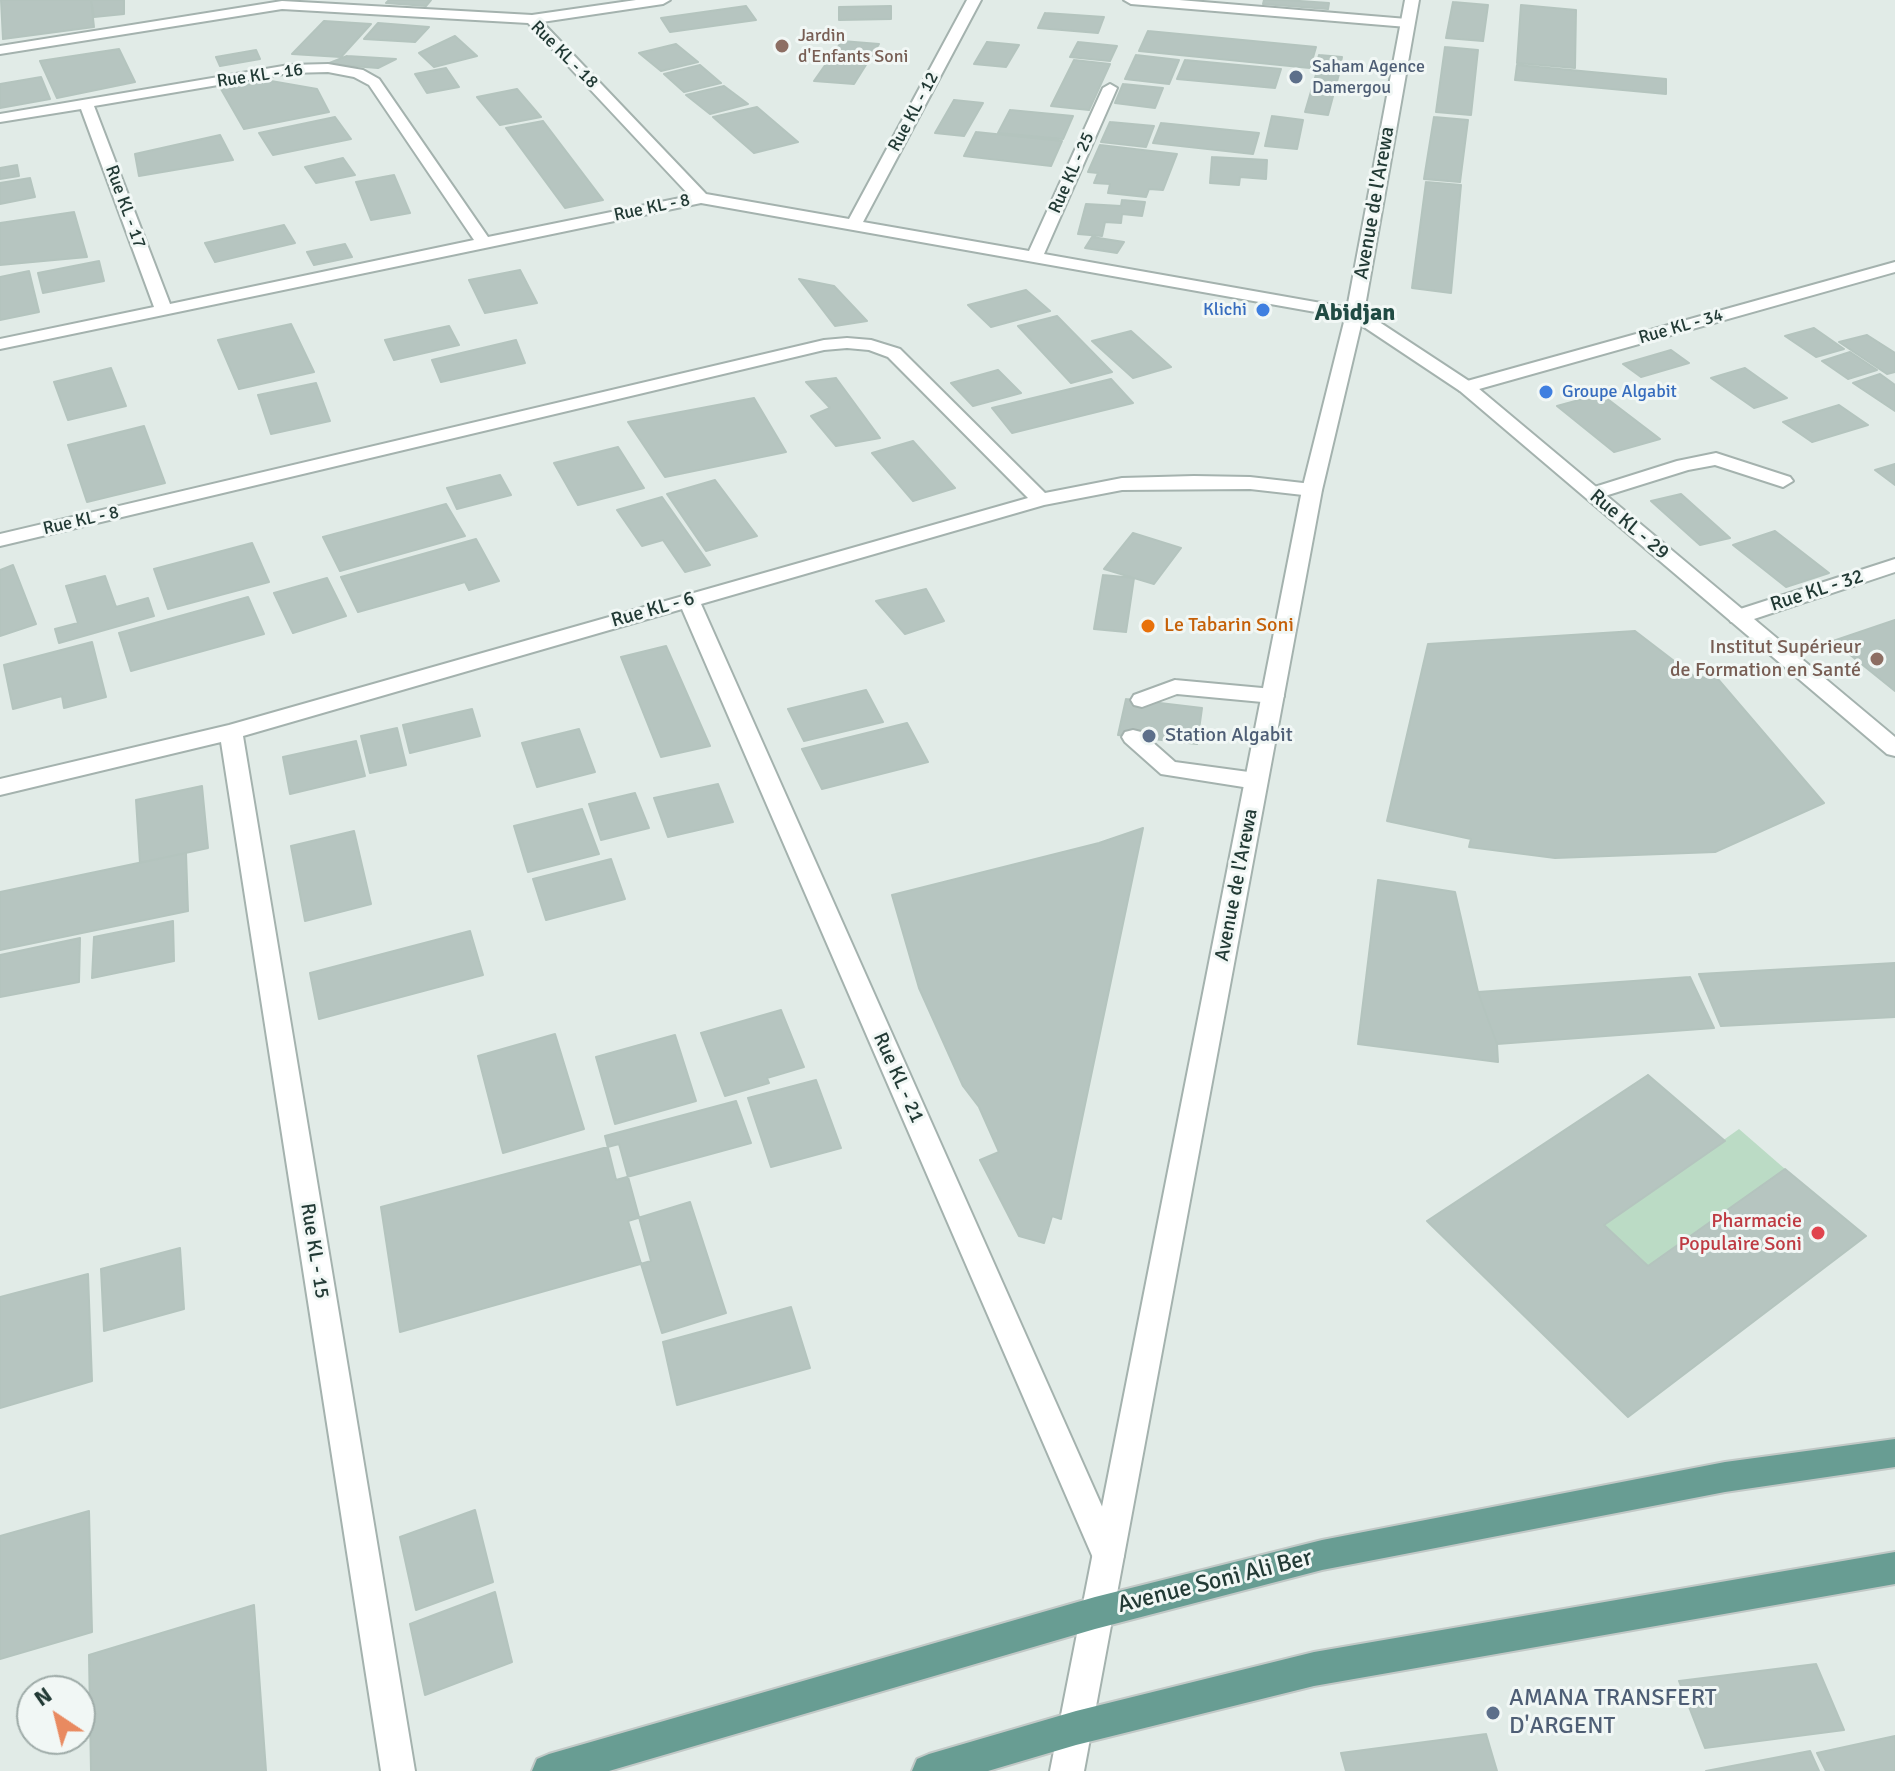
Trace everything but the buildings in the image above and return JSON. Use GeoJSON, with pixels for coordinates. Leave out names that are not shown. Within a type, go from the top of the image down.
{"type":"FeatureCollection","features":[{"type":"Feature","properties":{"kind":"main road","name":"Avenue Soni Ali Ber"},"geometry":{"type":"LineString","coordinates":[[549,1771],[1095,1613],[1322,1555],[1725,1477],[1895,1453]]}},
{"type":"Feature","properties":{"kind":"main road"},"geometry":{"type":"LineString","coordinates":[[929,1771],[1076,1728],[1314,1669],[1895,1568]]}},
{"type":"Feature","properties":{"kind":"street"},"geometry":{"type":"LineString","coordinates":[[532,19],[663,0]]}},
{"type":"Feature","properties":{"kind":"street","name":"Rue KL - 12"},"geometry":{"type":"LineString","coordinates":[[854,224],[974,0]]}},
{"type":"Feature","properties":{"kind":"street"},"geometry":{"type":"LineString","coordinates":[[1131,0],[1410,12]]}},
{"type":"Feature","properties":{"kind":"street","name":"Rue KL - 18"},"geometry":{"type":"LineString","coordinates":[[0,50],[175,15],[282,5],[532,19],[701,198]]}},
{"type":"Feature","properties":{"kind":"street","name":"Avenue de l'Arewa"},"geometry":{"type":"LineString","coordinates":[[1067,1771],[1312,490],[1355,314],[1410,12]]}},
{"type":"Feature","properties":{"kind":"street","name":"Rue KL - 16"},"geometry":{"type":"LineString","coordinates":[[0,118],[289,69],[328,68],[358,73],[374,82],[484,243]]}},
{"type":"Feature","properties":{"kind":"street","name":"Rue KL - 25"},"geometry":{"type":"LineString","coordinates":[[1034,259],[1110,88]]}},
{"type":"Feature","properties":{"kind":"street","name":"Rue KL - 17"},"geometry":{"type":"LineString","coordinates":[[86,103],[164,311]]}},
{"type":"Feature","properties":{"kind":"street","name":"Rue KL - 8"},"geometry":{"type":"LineString","coordinates":[[0,344],[701,198],[1355,314]]}},
{"type":"Feature","properties":{"kind":"street","name":"Rue KL - 34"},"geometry":{"type":"LineString","coordinates":[[1466,387],[1895,267]]}},
{"type":"Feature","properties":{"kind":"street","name":"Rue KL - 29"},"geometry":{"type":"LineString","coordinates":[[1355,314],[1466,387],[1895,749]]}},
{"type":"Feature","properties":{"kind":"street","name":"Rue KL - 8"},"geometry":{"type":"LineString","coordinates":[[0,540],[824,345],[847,343],[871,345],[894,353],[1041,500]]}},
{"type":"Feature","properties":{"kind":"street"},"geometry":{"type":"LineString","coordinates":[[1592,494],[1684,465],[1716,459],[1740,464],[1783,481]]}},
{"type":"Feature","properties":{"kind":"street","name":"Rue KL - 6"},"geometry":{"type":"LineString","coordinates":[[0,787],[231,732],[1041,500],[1122,484],[1250,483],[1312,490]]}},
{"type":"Feature","properties":{"kind":"street","name":"Rue KL - 32"},"geometry":{"type":"LineString","coordinates":[[1738,617],[1895,565]]}},
{"type":"Feature","properties":{"kind":"street","name":"Rue KL - 21"},"geometry":{"type":"LineString","coordinates":[[688,599],[1108,1556]]}},
{"type":"Feature","properties":{"kind":"street"},"geometry":{"type":"LineString","coordinates":[[1142,700],[1175,687],[1273,696]]}},
{"type":"Feature","properties":{"kind":"street","name":"Rue KL - 15"},"geometry":{"type":"LineString","coordinates":[[231,732],[398,1771]]}},
{"type":"Feature","properties":{"kind":"street"},"geometry":{"type":"LineString","coordinates":[[1133,737],[1169,769],[1256,781]]}},
{"type":"Feature","properties":{"kind":"green space"},"geometry":{"type":"Polygon","coordinates":[[[1739,1129],[1785,1169],[1648,1266],[1604,1225],[1739,1129]]]}},
{"type":"Feature","properties":{"kind":"place","name":"Jardin d'Enfants Soni"},"geometry":{"type":"Point","coordinates":[782,46]}},
{"type":"Feature","properties":{"kind":"place","name":"Saham Agence Damergou"},"geometry":{"type":"Point","coordinates":[1296,77]}},
{"type":"Feature","properties":{"kind":"place","name":"Klichi"},"geometry":{"type":"Point","coordinates":[1263,310]}},
{"type":"Feature","properties":{"kind":"place","name":"Groupe Algabit"},"geometry":{"type":"Point","coordinates":[1546,392]}},
{"type":"Feature","properties":{"kind":"place","name":"Le Tabarin Soni"},"geometry":{"type":"Point","coordinates":[1148,626]}},
{"type":"Feature","properties":{"kind":"place","name":"Institut Supérieur de Formation en Santé"},"geometry":{"type":"Point","coordinates":[1877,659]}},
{"type":"Feature","properties":{"kind":"place","name":"Station Algabit"},"geometry":{"type":"Point","coordinates":[1149,736]}},
{"type":"Feature","properties":{"kind":"place","name":"Pharmacie Populaire Soni"},"geometry":{"type":"Point","coordinates":[1818,1233]}},
{"type":"Feature","properties":{"kind":"place","name":"AMANA TRANSFERT D'ARGENT"},"geometry":{"type":"Point","coordinates":[1493,1713]}},
{"type":"Feature","properties":{"kind":"district","name":"Abidjan"},"geometry":{"type":"Point","coordinates":[1355,314]}}]}
